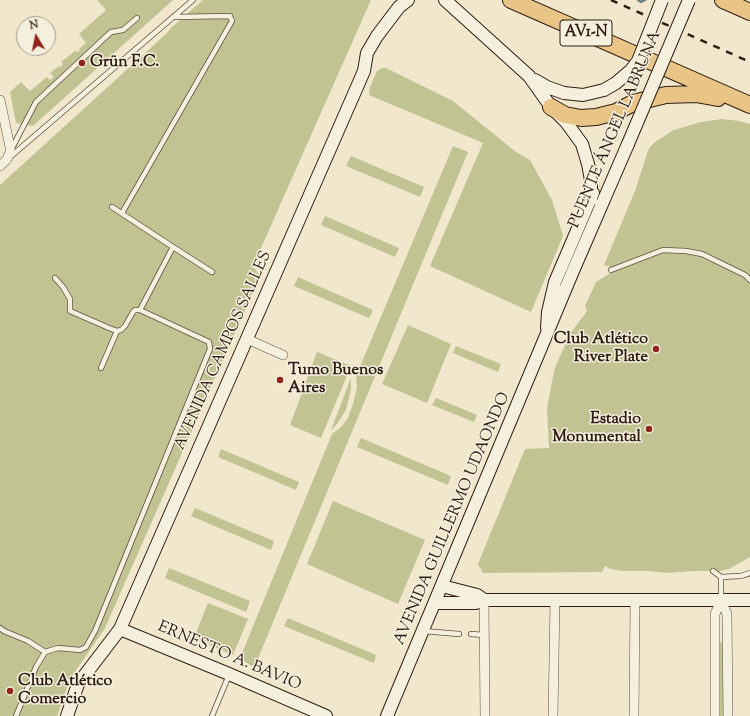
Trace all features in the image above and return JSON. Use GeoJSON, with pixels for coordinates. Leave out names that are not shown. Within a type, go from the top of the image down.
{"type":"FeatureCollection","features":[{"type":"Feature","properties":{"kind":"highway","name":"AV1-N"},"geometry":{"type":"LineString","coordinates":[[511,0],[748,104]]}},
{"type":"Feature","properties":{"kind":"highway"},"geometry":{"type":"LineString","coordinates":[[723,0],[750,12]]}},
{"type":"Feature","properties":{"kind":"highway"},"geometry":{"type":"LineString","coordinates":[[551,106],[565,115],[581,118],[596,117],[616,112],[633,103],[666,95],[696,94],[748,104]]}},
{"type":"Feature","properties":{"kind":"main road","name":"AVENIDA CAMPOS SALLES"},"geometry":{"type":"LineString","coordinates":[[67,716],[78,684],[120,629],[364,70],[367,53],[399,7],[408,0]]}},
{"type":"Feature","properties":{"kind":"main road"},"geometry":{"type":"LineString","coordinates":[[445,0],[529,76],[551,106],[566,122],[582,144],[591,180],[591,200]]}},
{"type":"Feature","properties":{"kind":"main road","name":"PUENTE ÁNGEL LABRUNA"},"geometry":{"type":"LineString","coordinates":[[529,76],[547,87],[564,94],[583,95],[604,90],[616,83],[631,70],[638,61],[662,0]]}},
{"type":"Feature","properties":{"kind":"main road","name":"PUENTE ÁNGEL LABRUNA"},"geometry":{"type":"LineString","coordinates":[[573,271],[689,0]]}},
{"type":"Feature","properties":{"kind":"main road","name":"AVENIDA GUILLERMO UDAONDO"},"geometry":{"type":"LineString","coordinates":[[547,335],[548,312],[555,282],[591,200],[596,184]]}},
{"type":"Feature","properties":{"kind":"main road","name":"AVENIDA GUILLERMO UDAONDO"},"geometry":{"type":"LineString","coordinates":[[387,716],[573,271]]}},
{"type":"Feature","properties":{"kind":"main road"},"geometry":{"type":"LineString","coordinates":[[442,586],[477,595],[484,600]]}},
{"type":"Feature","properties":{"kind":"main road"},"geometry":{"type":"LineString","coordinates":[[435,604],[476,603],[484,600],[750,600]]}},
{"type":"Feature","properties":{"kind":"main road","name":"ERNESTO A. BAVIO"},"geometry":{"type":"LineString","coordinates":[[120,629],[326,716]]}},
{"type":"Feature","properties":{"kind":"street"},"geometry":{"type":"LineString","coordinates":[[0,100],[9,138],[10,152],[2,164]]}},
{"type":"Feature","properties":{"kind":"street"},"geometry":{"type":"LineString","coordinates":[[247,339],[283,355]]}},
{"type":"Feature","properties":{"kind":"street"},"geometry":{"type":"LineString","coordinates":[[484,600],[485,716]]}},
{"type":"Feature","properties":{"kind":"street"},"geometry":{"type":"LineString","coordinates":[[553,716],[555,600]]}},
{"type":"Feature","properties":{"kind":"street"},"geometry":{"type":"LineString","coordinates":[[634,716],[635,600]]}},
{"type":"Feature","properties":{"kind":"street"},"geometry":{"type":"LineString","coordinates":[[715,716],[715,614],[721,600]]}},
{"type":"Feature","properties":{"kind":"street"},"geometry":{"type":"LineString","coordinates":[[721,600],[727,614],[728,716]]}},
{"type":"Feature","properties":{"kind":"lane"},"geometry":{"type":"LineString","coordinates":[[2,164],[193,0]]}},
{"type":"Feature","properties":{"kind":"lane"},"geometry":{"type":"LineString","coordinates":[[122,213],[232,21],[230,16],[206,15],[173,17]]}},
{"type":"Feature","properties":{"kind":"lane"},"geometry":{"type":"LineString","coordinates":[[10,152],[36,102],[112,32],[123,30],[137,18]]}},
{"type":"Feature","properties":{"kind":"lane"},"geometry":{"type":"LineString","coordinates":[[112,207],[212,272]]}},
{"type":"Feature","properties":{"kind":"lane"},"geometry":{"type":"LineString","coordinates":[[140,310],[173,247]]}},
{"type":"Feature","properties":{"kind":"lane"},"geometry":{"type":"LineString","coordinates":[[611,270],[663,250],[686,251],[702,254],[745,275],[750,280]]}},
{"type":"Feature","properties":{"kind":"lane"},"geometry":{"type":"LineString","coordinates":[[55,278],[63,287],[70,300],[70,311],[117,331]]}},
{"type":"Feature","properties":{"kind":"lane"},"geometry":{"type":"LineString","coordinates":[[16,716],[36,667],[45,652],[58,648],[80,650],[86,647],[95,631],[210,349],[209,342],[140,310],[135,310],[125,326],[121,330],[117,331],[101,368]]}},
{"type":"Feature","properties":{"kind":"lane"},"geometry":{"type":"LineString","coordinates":[[713,571],[721,577],[741,576],[750,573]]}},
{"type":"Feature","properties":{"kind":"lane"},"geometry":{"type":"LineString","coordinates":[[721,577],[721,600]]}},
{"type":"Feature","properties":{"kind":"lane"},"geometry":{"type":"LineString","coordinates":[[0,628],[28,641],[45,652]]}},
{"type":"Feature","properties":{"kind":"lane"},"geometry":{"type":"LineString","coordinates":[[423,631],[459,634]]}},
{"type":"Feature","properties":{"kind":"lane"},"geometry":{"type":"LineString","coordinates":[[471,634],[484,635]]}},
{"type":"Feature","properties":{"kind":"lane"},"geometry":{"type":"LineString","coordinates":[[212,716],[229,674]]}},
{"type":"Feature","properties":{"kind":"green space","name":"Grün F.C."},"geometry":{"type":"Polygon","coordinates":[[[97,0],[173,0],[33,126],[16,123],[10,92],[21,82],[30,91],[47,77],[50,80],[54,77],[50,73],[63,64],[61,62],[75,51],[78,52],[80,50],[79,49],[86,43],[79,34],[106,10],[97,0]]]}},
{"type":"Feature","properties":{"kind":"green space"},"geometry":{"type":"Polygon","coordinates":[[[203,0],[371,0],[253,266],[260,276],[105,628],[70,679],[57,716],[0,716],[0,185],[203,0]]]}},
{"type":"Feature","properties":{"kind":"green space"},"geometry":{"type":"Polygon","coordinates":[[[382,68],[386,68],[453,101],[516,152],[530,160],[552,200],[563,236],[531,312],[430,266],[483,143],[369,95],[370,87],[377,71],[382,68]]]}},
{"type":"Feature","properties":{"kind":"green space","name":"Club Atlético River Plate"},"geometry":{"type":"Polygon","coordinates":[[[722,119],[750,124],[750,557],[729,569],[719,571],[667,573],[622,571],[610,569],[605,566],[602,572],[483,573],[478,564],[525,449],[549,448],[547,408],[555,368],[572,331],[587,311],[585,306],[596,282],[612,272],[610,267],[604,265],[635,191],[649,148],[655,142],[674,130],[701,122],[722,119]]]}},
{"type":"Feature","properties":{"kind":"green space"},"geometry":{"type":"Polygon","coordinates":[[[453,146],[468,152],[254,668],[240,658],[332,434],[341,427],[348,418],[357,387],[356,376],[453,146]]]}},
{"type":"Feature","properties":{"kind":"green space"},"geometry":{"type":"Polygon","coordinates":[[[351,156],[424,187],[420,197],[346,166],[351,156]]]}},
{"type":"Feature","properties":{"kind":"green space"},"geometry":{"type":"Polygon","coordinates":[[[325,216],[399,248],[395,257],[321,225],[325,216]]]}},
{"type":"Feature","properties":{"kind":"green space"},"geometry":{"type":"Polygon","coordinates":[[[298,277],[373,310],[369,318],[294,286],[298,277]]]}},
{"type":"Feature","properties":{"kind":"green space"},"geometry":{"type":"Polygon","coordinates":[[[408,325],[451,344],[427,403],[382,384],[408,325]]]}},
{"type":"Feature","properties":{"kind":"green space"},"geometry":{"type":"Polygon","coordinates":[[[456,346],[501,364],[498,372],[453,353],[456,346]]]}},
{"type":"Feature","properties":{"kind":"green space"},"geometry":{"type":"Polygon","coordinates":[[[317,352],[351,366],[321,438],[290,425],[317,352]]]}},
{"type":"Feature","properties":{"kind":"green space"},"geometry":{"type":"Polygon","coordinates":[[[351,378],[351,389],[346,410],[331,430],[351,378]]]}},
{"type":"Feature","properties":{"kind":"green space"},"geometry":{"type":"Polygon","coordinates":[[[436,398],[477,415],[474,422],[432,405],[436,398]]]}},
{"type":"Feature","properties":{"kind":"green space"},"geometry":{"type":"Polygon","coordinates":[[[361,438],[451,476],[448,485],[357,447],[361,438]]]}},
{"type":"Feature","properties":{"kind":"green space"},"geometry":{"type":"Polygon","coordinates":[[[221,449],[299,482],[296,490],[218,457],[221,449]]]}},
{"type":"Feature","properties":{"kind":"green space"},"geometry":{"type":"Polygon","coordinates":[[[333,501],[425,540],[398,604],[307,564],[333,501]]]}},
{"type":"Feature","properties":{"kind":"green space"},"geometry":{"type":"Polygon","coordinates":[[[195,508],[274,541],[271,550],[191,516],[195,508]]]}},
{"type":"Feature","properties":{"kind":"green space"},"geometry":{"type":"Polygon","coordinates":[[[169,568],[250,601],[246,612],[165,578],[169,568]]]}},
{"type":"Feature","properties":{"kind":"green space"},"geometry":{"type":"Polygon","coordinates":[[[208,603],[248,619],[233,655],[194,638],[208,603]]]}},
{"type":"Feature","properties":{"kind":"green space"},"geometry":{"type":"Polygon","coordinates":[[[288,618],[376,655],[374,663],[284,626],[288,618]]]}},
{"type":"Feature","properties":{"kind":"green space"},"geometry":{"type":"Polygon","coordinates":[[[719,642],[724,642],[725,716],[720,716],[719,642]]]}},
{"type":"Feature","properties":{"kind":"waterway"},"geometry":{"type":"LineString","coordinates":[[638,0],[641,2],[645,0]]}},
{"type":"Feature","properties":{"kind":"railway"},"geometry":{"type":"LineString","coordinates":[[611,0],[750,62]]}},
{"type":"Feature","properties":{"kind":"place","name":"Grün F.C."},"geometry":{"type":"Point","coordinates":[82,63]}},
{"type":"Feature","properties":{"kind":"place","name":"Club Atlético River Plate"},"geometry":{"type":"Point","coordinates":[656,349]}},
{"type":"Feature","properties":{"kind":"place","name":"Tumo Buenos Aires"},"geometry":{"type":"Point","coordinates":[280,380]}},
{"type":"Feature","properties":{"kind":"place","name":"Estadio Monumental"},"geometry":{"type":"Point","coordinates":[649,429]}},
{"type":"Feature","properties":{"kind":"place","name":"Club Atlético Comercio"},"geometry":{"type":"Point","coordinates":[10,691]}}]}
